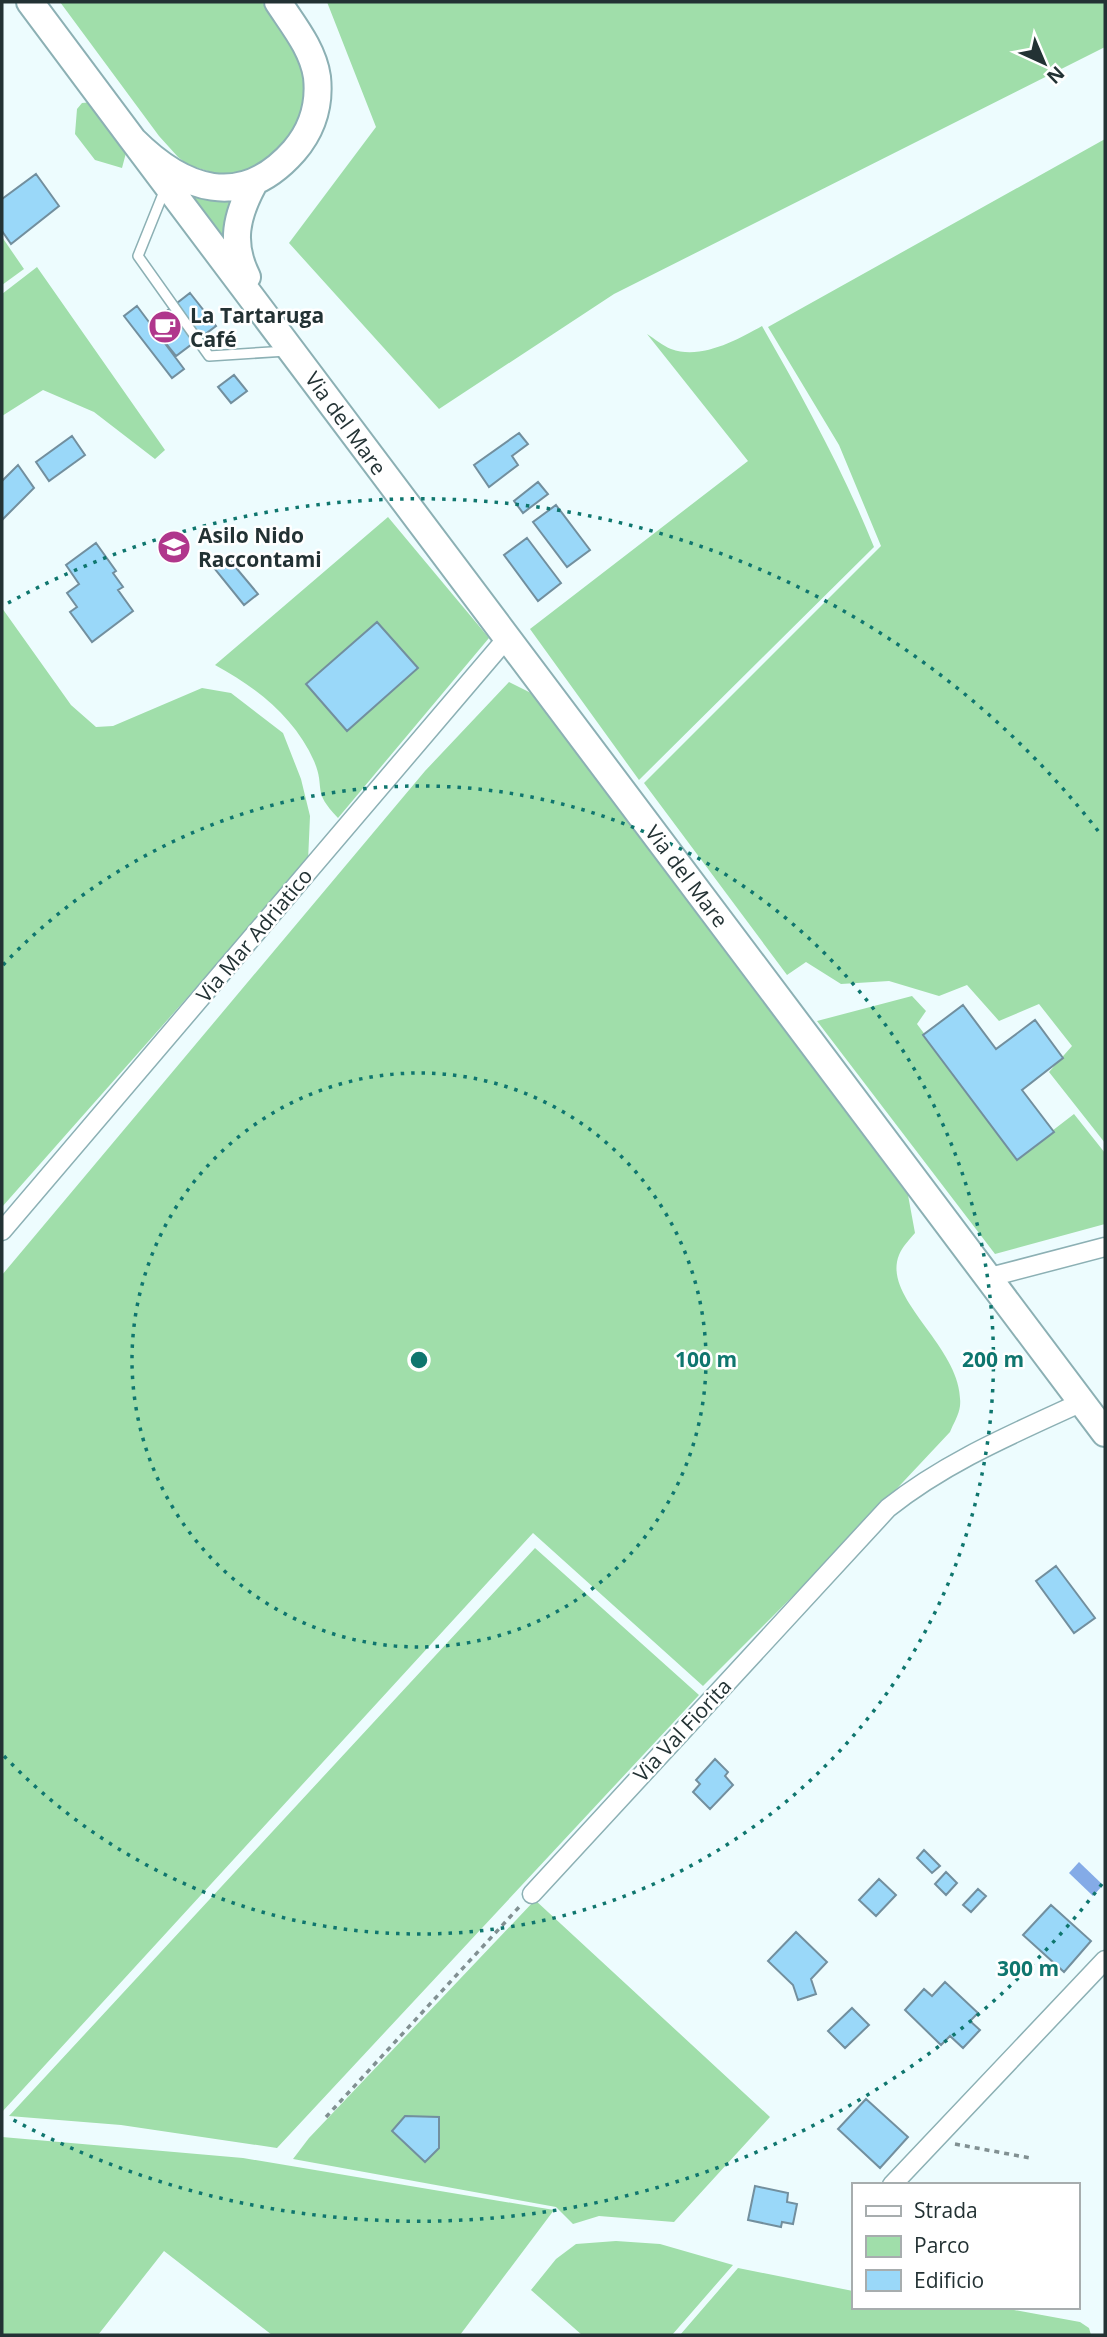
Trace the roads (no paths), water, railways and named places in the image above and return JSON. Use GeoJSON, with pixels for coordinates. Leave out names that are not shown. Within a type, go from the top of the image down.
{"type":"FeatureCollection","features":[{"type":"Feature","properties":{"kind":"main road","name":"Via del Mare"},"geometry":{"type":"LineString","coordinates":[[30,2],[1105,1433]]}},
{"type":"Feature","properties":{"kind":"main road","name":"Via del Mare"},"geometry":{"type":"LineString","coordinates":[[134,140],[163,167],[192,182],[226,188],[254,183],[271,173],[296,149],[308,129],[317,105],[317,77],[312,58],[278,2]]}},
{"type":"Feature","properties":{"kind":"main road","name":"Via del Mare"},"geometry":{"type":"LineString","coordinates":[[254,183],[239,218],[235,239],[239,259],[270,319]]}},
{"type":"Feature","properties":{"kind":"street","name":"Via Mar Adriatico"},"geometry":{"type":"LineString","coordinates":[[2,1231],[507,638]]}},
{"type":"Feature","properties":{"kind":"street"},"geometry":{"type":"LineString","coordinates":[[990,1277],[1105,1247]]}},
{"type":"Feature","properties":{"kind":"street","name":"Via Val Fiorita"},"geometry":{"type":"LineString","coordinates":[[531,1894],[881,1515],[918,1485],[956,1462],[1082,1402]]}},
{"type":"Feature","properties":{"kind":"street"},"geometry":{"type":"LineString","coordinates":[[894,2183],[1105,1960]]}},
{"type":"Feature","properties":{"kind":"lane"},"geometry":{"type":"LineString","coordinates":[[167,184],[138,256],[209,356],[293,351]]}},
{"type":"Feature","properties":{"kind":"water"},"geometry":{"type":"Polygon","coordinates":[[[1079,1862],[1103,1885],[1093,1896],[1069,1873],[1079,1862]]]}},
{"type":"Feature","properties":{"kind":"place","name":"La Tartaruga Café"},"geometry":{"type":"Point","coordinates":[165,327]}},
{"type":"Feature","properties":{"kind":"place","name":"Asilo Nido Raccontami"},"geometry":{"type":"Point","coordinates":[174,547]}}]}
